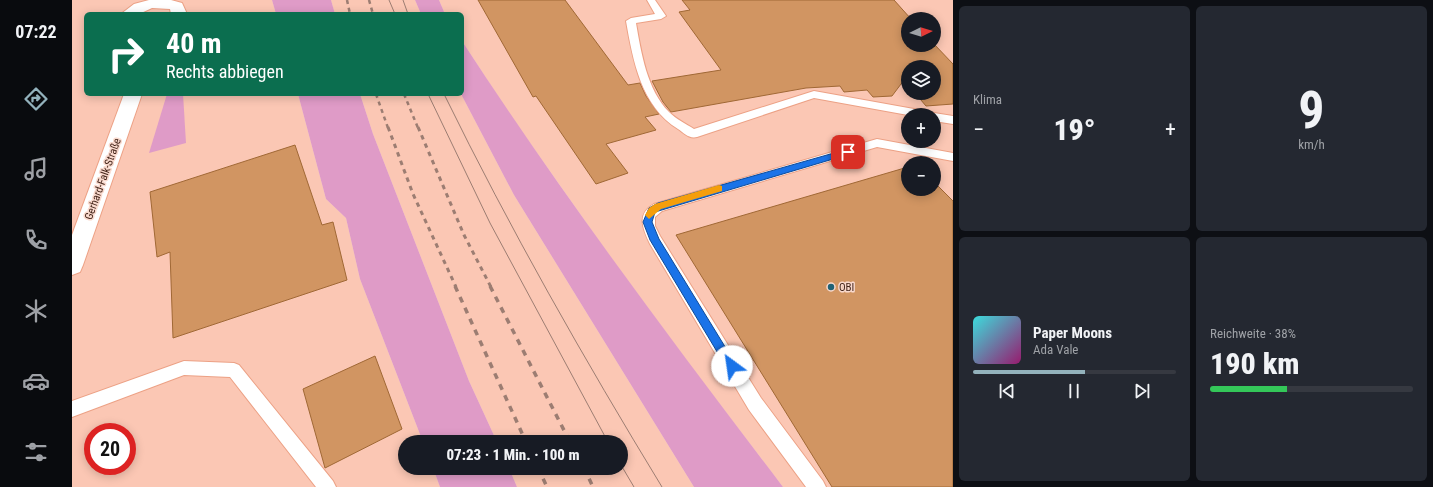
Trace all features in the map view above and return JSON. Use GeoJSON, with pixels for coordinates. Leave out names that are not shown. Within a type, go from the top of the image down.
{"type":"FeatureCollection","features":[{"type":"Feature","properties":{"kind":"street"},"geometry":{"type":"LineString","coordinates":[[131,12],[135,9],[153,3],[166,3],[177,6],[178,12]]}},
{"type":"Feature","properties":{"kind":"street","name":"Gerhard-Falk-Straße"},"geometry":{"type":"LineString","coordinates":[[72,265],[132,96]]}},
{"type":"Feature","properties":{"kind":"lane"},"geometry":{"type":"LineString","coordinates":[[651,0],[661,16],[631,21],[640,65],[646,82],[663,113],[693,134],[814,94],[901,110]]}},
{"type":"Feature","properties":{"kind":"lane"},"geometry":{"type":"LineString","coordinates":[[941,118],[953,120]]}},
{"type":"Feature","properties":{"kind":"lane"},"geometry":{"type":"LineString","coordinates":[[817,487],[755,404],[655,240],[650,230],[648,216],[652,210],[658,207],[877,143],[953,157]]}},
{"type":"Feature","properties":{"kind":"lane"},"geometry":{"type":"LineString","coordinates":[[72,409],[184,368],[234,370],[327,487]]}},
{"type":"Feature","properties":{"kind":"shaded area"},"geometry":{"type":"Polygon","coordinates":[[[72,0],[272,0],[275,12],[84,12],[84,96],[299,96],[326,199],[346,218],[360,279],[420,435],[398,435],[398,475],[436,475],[440,487],[72,487],[72,0]]]}},
{"type":"Feature","properties":{"kind":"shaded area"},"geometry":{"type":"Polygon","coordinates":[[[272,0],[331,0],[334,12],[275,12],[272,0]]]}},
{"type":"Feature","properties":{"kind":"shaded area"},"geometry":{"type":"Polygon","coordinates":[[[331,0],[415,0],[420,12],[334,12],[331,0]]]}},
{"type":"Feature","properties":{"kind":"shaded area"},"geometry":{"type":"Polygon","coordinates":[[[415,0],[439,0],[444,12],[420,12],[415,0]]]}},
{"type":"Feature","properties":{"kind":"shaded area"},"geometry":{"type":"Polygon","coordinates":[[[439,0],[953,0],[953,487],[783,487],[693,369],[607,252],[509,113],[464,44],[464,12],[444,12],[439,0]]]}},
{"type":"Feature","properties":{"kind":"shaded area"},"geometry":{"type":"Polygon","coordinates":[[[464,44],[539,155],[618,267],[783,487],[694,487],[514,195],[462,96],[464,96],[464,44]]]}},
{"type":"Feature","properties":{"kind":"shaded area"},"geometry":{"type":"Polygon","coordinates":[[[166,96],[183,96],[186,143],[149,153],[166,96]]]}},
{"type":"Feature","properties":{"kind":"shaded area"},"geometry":{"type":"Polygon","coordinates":[[[299,96],[361,96],[373,134],[469,381],[494,435],[420,435],[360,279],[346,218],[326,199],[299,96]]]}},
{"type":"Feature","properties":{"kind":"shaded area"},"geometry":{"type":"Polygon","coordinates":[[[361,96],[462,96],[514,195],[694,487],[517,487],[512,475],[628,475],[628,435],[494,435],[469,381],[373,134],[361,96]]]}},
{"type":"Feature","properties":{"kind":"shaded area"},"geometry":{"type":"Polygon","coordinates":[[[436,475],[512,475],[517,487],[440,487],[436,475]]]}},
{"type":"Feature","properties":{"kind":"building"},"geometry":{"type":"Polygon","coordinates":[[[478,0],[565,0],[628,85],[640,83],[646,96],[659,114],[645,117],[656,130],[606,144],[628,173],[596,184],[536,96],[533,97],[478,0]]]}},
{"type":"Feature","properties":{"kind":"building"},"geometry":{"type":"Polygon","coordinates":[[[682,0],[894,0],[905,12],[901,12],[901,52],[941,51],[953,64],[953,104],[926,106],[921,100],[941,100],[941,60],[901,60],[901,84],[892,96],[873,97],[867,90],[844,92],[840,86],[806,88],[671,112],[663,102],[652,81],[721,70],[679,12],[690,10],[682,0]]]}},
{"type":"Feature","properties":{"kind":"building"},"geometry":{"type":"Polygon","coordinates":[[[295,145],[322,225],[333,222],[347,280],[173,338],[170,252],[157,257],[150,192],[295,145]]]}},
{"type":"Feature","properties":{"kind":"building","name":"OBI"},"geometry":{"type":"Polygon","coordinates":[[[901,169],[901,196],[941,196],[941,189],[953,201],[953,487],[832,487],[676,235],[901,169]]]}},
{"type":"Feature","properties":{"kind":"building"},"geometry":{"type":"Polygon","coordinates":[[[375,356],[402,429],[325,468],[303,389],[375,356]]]}},
{"type":"Feature","properties":{"kind":"tram line"},"geometry":{"type":"LineString","coordinates":[[389,0],[394,12]]}},
{"type":"Feature","properties":{"kind":"tram line"},"geometry":{"type":"LineString","coordinates":[[403,0],[407,12]]}},
{"type":"Feature","properties":{"kind":"tram line"},"geometry":{"type":"LineString","coordinates":[[429,96],[490,223],[604,435]]}},
{"type":"Feature","properties":{"kind":"tram line"},"geometry":{"type":"LineString","coordinates":[[445,96],[521,244],[548,293],[604,391],[662,487]]}},
{"type":"Feature","properties":{"kind":"tram line"},"geometry":{"type":"LineString","coordinates":[[627,475],[634,487]]}},
{"type":"Feature","properties":{"kind":"railway"},"geometry":{"type":"LineString","coordinates":[[347,0],[350,12]]}},
{"type":"Feature","properties":{"kind":"railway"},"geometry":{"type":"LineString","coordinates":[[369,0],[372,12]]}},
{"type":"Feature","properties":{"kind":"railway"},"geometry":{"type":"LineString","coordinates":[[377,96],[388,128]]}},
{"type":"Feature","properties":{"kind":"railway"},"geometry":{"type":"LineString","coordinates":[[405,96],[418,128]]}},
{"type":"Feature","properties":{"kind":"railway"},"geometry":{"type":"LineString","coordinates":[[388,127],[413,194],[456,287]]}},
{"type":"Feature","properties":{"kind":"railway"},"geometry":{"type":"LineString","coordinates":[[418,127],[464,235],[491,287]]}},
{"type":"Feature","properties":{"kind":"railway"},"geometry":{"type":"LineString","coordinates":[[455,286],[523,435]]}},
{"type":"Feature","properties":{"kind":"railway"},"geometry":{"type":"LineString","coordinates":[[490,286],[566,435]]}},
{"type":"Feature","properties":{"kind":"railway"},"geometry":{"type":"LineString","coordinates":[[541,475],[547,487]]}},
{"type":"Feature","properties":{"kind":"railway"},"geometry":{"type":"LineString","coordinates":[[587,475],[593,487]]}},
{"type":"Feature","properties":{"kind":"slow traffic"},"geometry":{"type":"LineString","coordinates":[[649,215],[652,210],[658,207],[719,189]]}},
{"type":"Feature","properties":{"kind":"place","name":"OBI"},"geometry":{"type":"Point","coordinates":[831,287]}},
{"type":"Feature","properties":{"kind":"route"},"geometry":{"type":"LineString","coordinates":[[732,366],[655,240],[650,230],[648,216],[652,210],[658,207],[848,152]]}}]}
